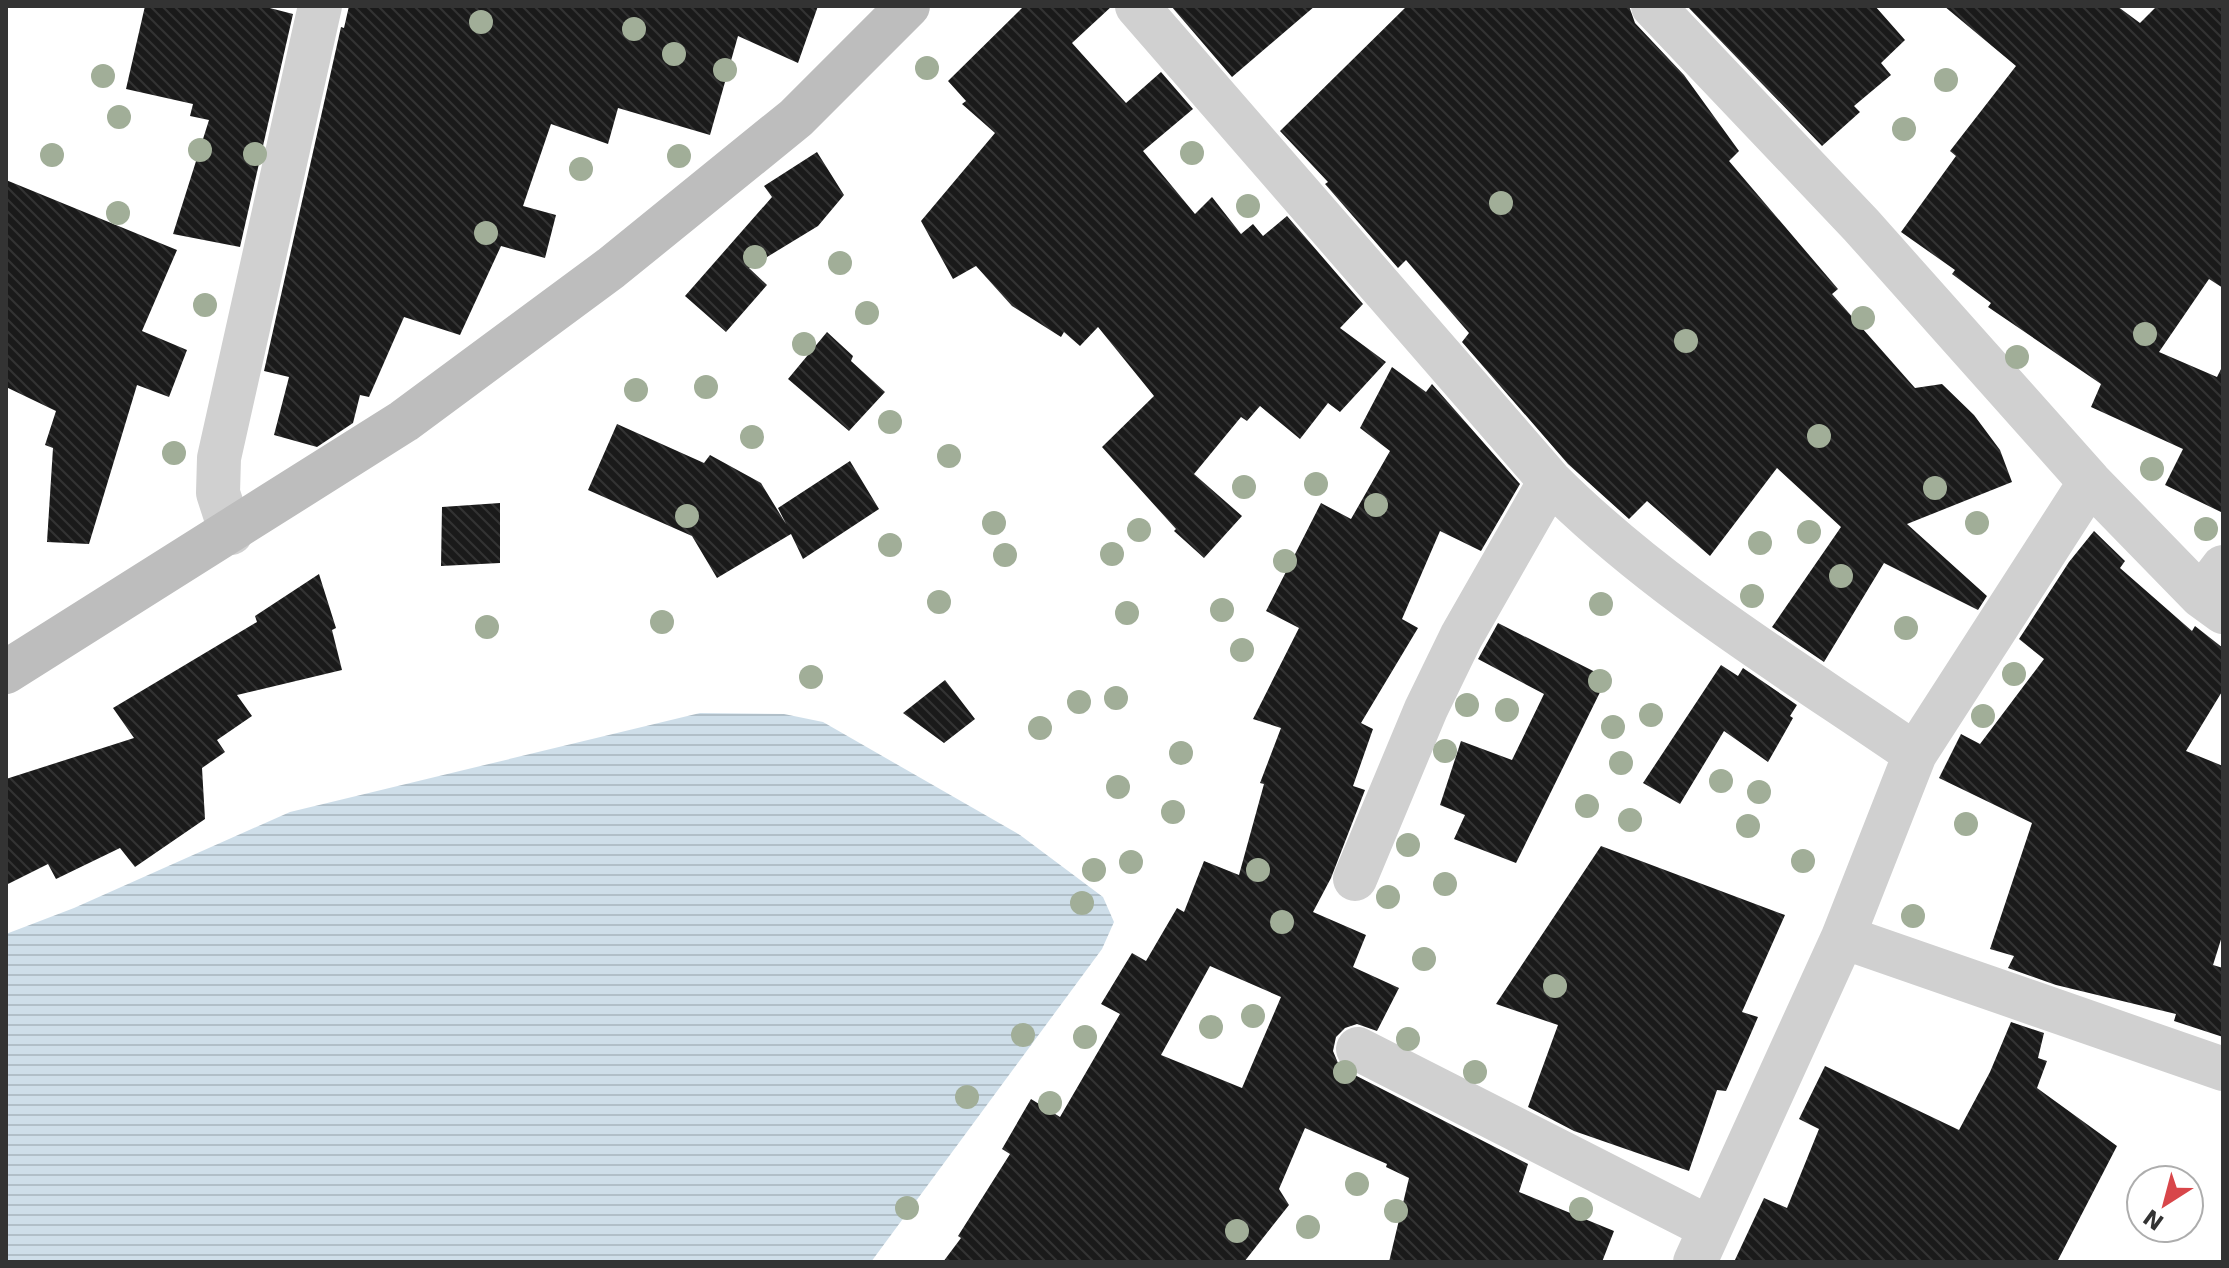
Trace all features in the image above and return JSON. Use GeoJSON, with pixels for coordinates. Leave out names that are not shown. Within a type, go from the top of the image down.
{"type":"FeatureCollection","features":[{"type":"Feature","properties":{"kind":"main road"},"geometry":{"type":"LineString","coordinates":[[6,672],[231,533],[404,421],[611,268],[796,118],[908,6]]}},
{"type":"Feature","properties":{"kind":"street"},"geometry":{"type":"LineString","coordinates":[[231,533],[218,493],[219,458],[320,6]]}},
{"type":"Feature","properties":{"kind":"street"},"geometry":{"type":"LineString","coordinates":[[1137,6],[1550,481],[1596,528],[1660,579],[1915,754]]}},
{"type":"Feature","properties":{"kind":"street"},"geometry":{"type":"LineString","coordinates":[[1653,6],[1861,225],[2090,482],[2216,592]]}},
{"type":"Feature","properties":{"kind":"street"},"geometry":{"type":"LineString","coordinates":[[1355,879],[1440,680],[1550,481]]}},
{"type":"Feature","properties":{"kind":"street"},"geometry":{"type":"LineString","coordinates":[[1358,1049],[1703,1245],[1843,937],[1915,754],[2090,482]]}},
{"type":"Feature","properties":{"kind":"street"},"geometry":{"type":"LineString","coordinates":[[1843,937],[2223,1069]]}},
{"type":"Feature","properties":{"kind":"shaded area"},"geometry":{"type":"Polygon","coordinates":[[[700,713],[784,714],[823,722],[1020,835],[1103,897],[1114,922],[1102,949],[871,1262],[6,1262],[6,934],[74,908],[290,812],[700,713]]]}},
{"type":"Feature","properties":{"kind":"building"},"geometry":{"type":"Polygon","coordinates":[[[145,6],[262,6],[293,14],[240,247],[173,234],[209,120],[190,116],[193,104],[126,89],[145,6]]]}},
{"type":"Feature","properties":{"kind":"building"},"geometry":{"type":"Polygon","coordinates":[[[349,6],[818,6],[798,63],[738,36],[710,135],[618,108],[608,144],[551,124],[523,206],[556,215],[545,258],[501,246],[460,335],[404,317],[369,397],[360,395],[353,423],[317,447],[274,435],[289,377],[264,371],[341,27],[344,28],[349,6]]]}},
{"type":"Feature","properties":{"kind":"building"},"geometry":{"type":"Polygon","coordinates":[[[1024,6],[1112,6],[1072,43],[1126,103],[1161,72],[1193,109],[1143,151],[1195,214],[1212,197],[1241,234],[1253,224],[1263,236],[1287,216],[1363,304],[1340,328],[1386,362],[1340,412],[1328,403],[1300,439],[1260,406],[1247,421],[1241,417],[1194,474],[1242,516],[1204,558],[1174,531],[1176,529],[1102,447],[1154,396],[1098,327],[1080,346],[1064,332],[1061,337],[1012,306],[976,266],[953,279],[921,221],[995,133],[962,104],[966,101],[948,81],[1024,6]]]}},
{"type":"Feature","properties":{"kind":"building"},"geometry":{"type":"Polygon","coordinates":[[[1171,6],[1315,6],[1232,77],[1171,6]]]}},
{"type":"Feature","properties":{"kind":"building"},"geometry":{"type":"Polygon","coordinates":[[[1407,6],[1629,6],[1635,23],[1684,75],[1739,151],[1729,161],[1838,289],[1832,294],[1915,388],[1942,384],[1974,415],[2000,450],[2012,482],[1907,524],[1987,596],[1978,610],[1884,563],[1824,662],[1772,627],[1841,527],[1777,468],[1710,556],[1647,501],[1629,519],[1568,464],[1462,342],[1469,333],[1406,260],[1398,268],[1325,184],[1328,182],[1280,131],[1407,6]]]}},
{"type":"Feature","properties":{"kind":"building"},"geometry":{"type":"Polygon","coordinates":[[[1687,6],[1875,6],[1905,40],[1881,63],[1891,75],[1854,106],[1860,112],[1822,146],[1687,6]]]}},
{"type":"Feature","properties":{"kind":"building"},"geometry":{"type":"Polygon","coordinates":[[[1944,6],[2117,6],[2140,23],[2157,6],[2223,6],[2223,288],[2209,279],[2159,352],[2217,377],[2223,365],[2223,513],[2165,485],[2183,449],[2091,407],[2101,384],[1988,307],[1991,303],[1952,274],[1955,270],[1901,232],[1956,156],[1950,151],[2016,66],[1944,6]]]}},
{"type":"Feature","properties":{"kind":"building"},"geometry":{"type":"Polygon","coordinates":[[[817,152],[844,195],[818,226],[749,268],[767,285],[726,332],[685,296],[772,197],[764,186],[817,152]]]}},
{"type":"Feature","properties":{"kind":"building"},"geometry":{"type":"Polygon","coordinates":[[[6,180],[177,250],[142,331],[187,350],[169,397],[137,385],[89,544],[47,542],[53,448],[45,445],[56,411],[6,387],[6,180]]]}},
{"type":"Feature","properties":{"kind":"building"},"geometry":{"type":"Polygon","coordinates":[[[827,332],[853,356],[851,361],[885,392],[849,431],[788,379],[827,332]]]}},
{"type":"Feature","properties":{"kind":"building"},"geometry":{"type":"Polygon","coordinates":[[[1392,367],[1426,392],[1432,384],[1520,484],[1481,551],[1440,531],[1402,619],[1418,628],[1361,723],[1373,729],[1353,786],[1365,790],[1331,878],[1313,912],[1366,935],[1353,967],[1399,988],[1377,1031],[1357,1024],[1345,1028],[1336,1037],[1333,1051],[1338,1063],[1347,1071],[1528,1164],[1519,1192],[1614,1231],[1602,1262],[1389,1262],[1409,1178],[1386,1167],[1387,1164],[1305,1128],[1279,1189],[1289,1205],[1244,1262],[943,1262],[961,1238],[958,1236],[1010,1154],[1002,1149],[1031,1099],[1060,1117],[1120,1014],[1101,1004],[1132,953],[1146,961],[1177,908],[1184,912],[1204,861],[1239,875],[1264,784],[1260,783],[1281,728],[1253,719],[1299,628],[1266,611],[1321,503],[1351,519],[1390,451],[1360,428],[1392,367]],[[1210,966],[1161,1055],[1242,1088],[1281,997],[1210,966]]]}},
{"type":"Feature","properties":{"kind":"building"},"geometry":{"type":"Polygon","coordinates":[[[617,424],[704,463],[710,455],[761,483],[786,524],[778,508],[850,461],[879,509],[803,559],[791,534],[717,578],[692,536],[588,490],[617,424]]]}},
{"type":"Feature","properties":{"kind":"building"},"geometry":{"type":"Polygon","coordinates":[[[500,503],[500,563],[441,566],[442,507],[500,503]]]}},
{"type":"Feature","properties":{"kind":"building"},"geometry":{"type":"Polygon","coordinates":[[[2094,531],[2125,561],[2120,568],[2192,631],[2195,626],[2223,648],[2223,690],[2186,751],[2223,766],[2223,933],[2213,965],[2223,968],[2223,1037],[2174,1021],[2176,1014],[2056,985],[2008,968],[2014,956],[1990,949],[2032,823],[1939,778],[1961,734],[1980,744],[2044,659],[2019,639],[2069,562],[2094,531]]]}},
{"type":"Feature","properties":{"kind":"building"},"geometry":{"type":"Polygon","coordinates":[[[319,574],[336,628],[332,630],[342,670],[237,695],[252,716],[217,740],[225,752],[202,768],[205,819],[135,867],[120,848],[56,879],[48,864],[6,885],[6,779],[134,738],[113,708],[257,622],[255,616],[319,574]]]}},
{"type":"Feature","properties":{"kind":"building"},"geometry":{"type":"Polygon","coordinates":[[[1498,623],[1607,678],[1516,863],[1454,839],[1465,815],[1440,805],[1461,741],[1512,760],[1544,694],[1478,659],[1498,623]]]}},
{"type":"Feature","properties":{"kind":"building"},"geometry":{"type":"Polygon","coordinates":[[[1721,665],[1738,676],[1743,668],[1797,705],[1768,762],[1724,731],[1680,804],[1643,783],[1721,665]]]}},
{"type":"Feature","properties":{"kind":"building"},"geometry":{"type":"Polygon","coordinates":[[[945,680],[975,719],[944,743],[903,713],[945,680]]]}},
{"type":"Feature","properties":{"kind":"building"},"geometry":{"type":"Polygon","coordinates":[[[1601,846],[1785,915],[1742,1012],[1758,1017],[1726,1091],[1717,1090],[1689,1171],[1574,1131],[1528,1107],[1558,1025],[1496,1004],[1601,846]]]}},
{"type":"Feature","properties":{"kind":"building"},"geometry":{"type":"Polygon","coordinates":[[[2011,1022],[2044,1033],[2038,1058],[2047,1061],[2037,1088],[2117,1146],[2057,1262],[1734,1262],[1764,1198],[1787,1208],[1819,1129],[1799,1119],[1825,1066],[1959,1130],[1990,1072],[2011,1022]]]}}]}
